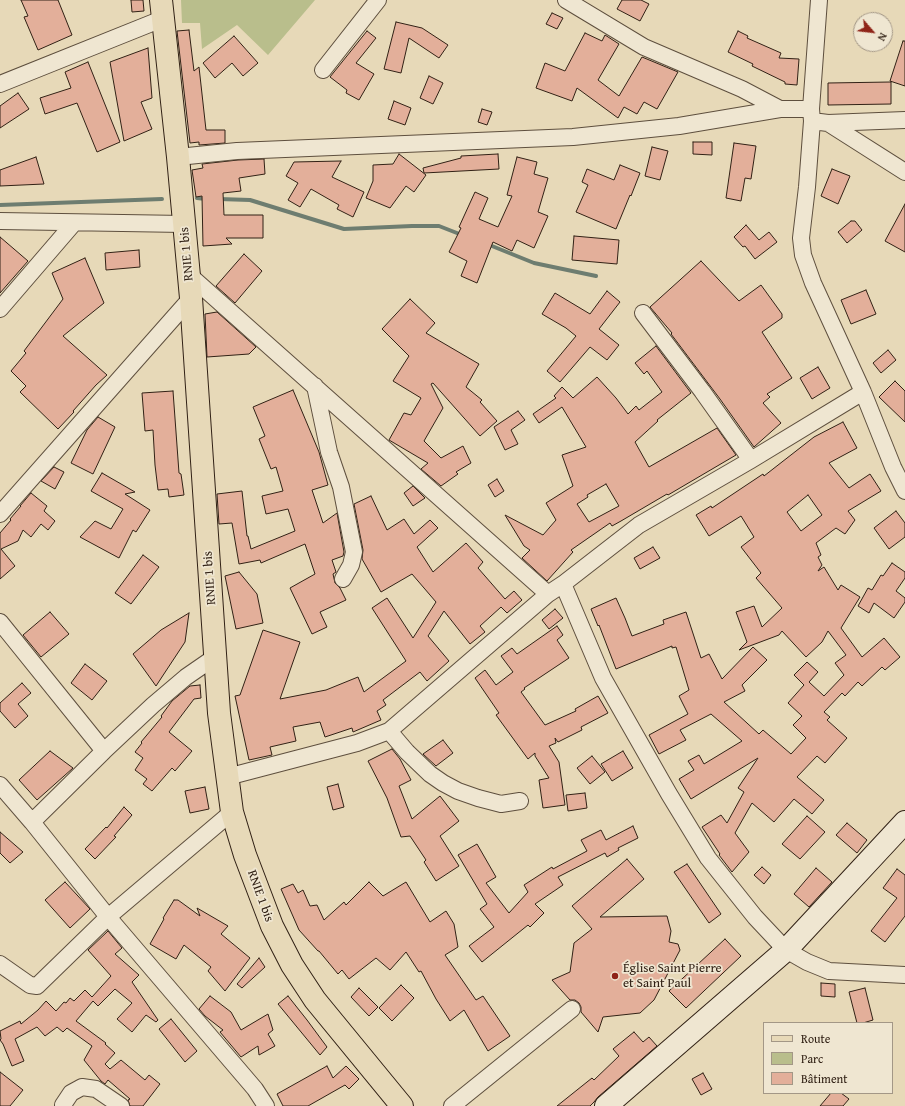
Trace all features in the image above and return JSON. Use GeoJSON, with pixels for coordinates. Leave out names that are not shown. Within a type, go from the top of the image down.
{"type":"FeatureCollection","features":[{"type":"Feature","properties":{"kind":"main road","name":"RNIE 1 bis"},"geometry":{"type":"LineString","coordinates":[[162,9],[191,298],[219,713],[232,812],[245,855],[272,926],[292,965],[315,1000],[402,1106]]}},
{"type":"Feature","properties":{"kind":"street"},"geometry":{"type":"LineString","coordinates":[[323,70],[378,0]]}},
{"type":"Feature","properties":{"kind":"street"},"geometry":{"type":"LineString","coordinates":[[566,0],[644,47],[742,89],[780,109],[811,115],[828,122],[905,172]]}},
{"type":"Feature","properties":{"kind":"street"},"geometry":{"type":"LineString","coordinates":[[819,0],[807,187],[801,238],[803,255],[812,282],[863,392],[893,467],[905,491]]}},
{"type":"Feature","properties":{"kind":"street"},"geometry":{"type":"LineString","coordinates":[[0,84],[162,9]]}},
{"type":"Feature","properties":{"kind":"street"},"geometry":{"type":"LineString","coordinates":[[178,157],[237,151],[573,137],[679,126],[780,109]]}},
{"type":"Feature","properties":{"kind":"street"},"geometry":{"type":"LineString","coordinates":[[828,122],[905,120]]}},
{"type":"Feature","properties":{"kind":"street"},"geometry":{"type":"LineString","coordinates":[[0,220],[184,224]]}},
{"type":"Feature","properties":{"kind":"street"},"geometry":{"type":"LineString","coordinates":[[0,309],[74,222]]}},
{"type":"Feature","properties":{"kind":"street"},"geometry":{"type":"LineString","coordinates":[[188,274],[548,594]]}},
{"type":"Feature","properties":{"kind":"street"},"geometry":{"type":"LineString","coordinates":[[0,514],[191,298]]}},
{"type":"Feature","properties":{"kind":"street"},"geometry":{"type":"LineString","coordinates":[[644,313],[751,460]]}},
{"type":"Feature","properties":{"kind":"street"},"geometry":{"type":"LineString","coordinates":[[315,386],[329,452],[341,487],[354,552],[351,565],[343,579]]}},
{"type":"Feature","properties":{"kind":"street"},"geometry":{"type":"LineString","coordinates":[[227,777],[357,743],[389,731],[548,594],[639,526],[863,392]]}},
{"type":"Feature","properties":{"kind":"street"},"geometry":{"type":"LineString","coordinates":[[563,584],[603,678],[672,800],[708,858],[755,917],[786,950],[807,962],[829,971],[905,975]]}},
{"type":"Feature","properties":{"kind":"street"},"geometry":{"type":"LineString","coordinates":[[0,622],[104,751]]}},
{"type":"Feature","properties":{"kind":"street"},"geometry":{"type":"LineString","coordinates":[[32,822],[158,700],[186,677],[215,657]]}},
{"type":"Feature","properties":{"kind":"street"},"geometry":{"type":"LineString","coordinates":[[389,731],[407,752],[430,774],[453,788],[478,798],[501,804],[520,801]]}},
{"type":"Feature","properties":{"kind":"street"},"geometry":{"type":"LineString","coordinates":[[0,785],[32,822],[108,917],[255,1089],[266,1106]]}},
{"type":"Feature","properties":{"kind":"street"},"geometry":{"type":"LineString","coordinates":[[0,964],[30,985],[37,986],[108,917],[232,812]]}},
{"type":"Feature","properties":{"kind":"street"},"geometry":{"type":"LineString","coordinates":[[606,1106],[786,950],[905,822]]}},
{"type":"Feature","properties":{"kind":"street"},"geometry":{"type":"LineString","coordinates":[[452,1106],[572,1009]]}},
{"type":"Feature","properties":{"kind":"street"},"geometry":{"type":"LineString","coordinates":[[63,1105],[71,1093],[82,1087],[96,1089],[121,1106]]}},
{"type":"Feature","properties":{"kind":"green space"},"geometry":{"type":"Polygon","coordinates":[[[181,0],[315,0],[268,55],[237,25],[202,49],[200,23],[182,23],[181,0]]]}},
{"type":"Feature","properties":{"kind":"building"},"geometry":{"type":"Polygon","coordinates":[[[21,0],[58,0],[72,35],[38,50],[24,17],[28,16],[21,0]]]}},
{"type":"Feature","properties":{"kind":"building"},"geometry":{"type":"Polygon","coordinates":[[[131,0],[143,0],[144,11],[132,12],[131,0]]]}},
{"type":"Feature","properties":{"kind":"building"},"geometry":{"type":"Polygon","coordinates":[[[622,0],[641,0],[649,4],[640,21],[617,9],[622,0]]]}},
{"type":"Feature","properties":{"kind":"building"},"geometry":{"type":"Polygon","coordinates":[[[552,13],[563,18],[557,29],[546,24],[552,13]]]}},
{"type":"Feature","properties":{"kind":"building"},"geometry":{"type":"Polygon","coordinates":[[[396,22],[422,28],[448,45],[439,58],[409,38],[401,73],[384,69],[396,22]]]}},
{"type":"Feature","properties":{"kind":"building"},"geometry":{"type":"Polygon","coordinates":[[[189,30],[194,71],[199,67],[206,130],[225,130],[225,143],[199,145],[199,142],[190,143],[177,31],[189,30]]]}},
{"type":"Feature","properties":{"kind":"building"},"geometry":{"type":"Polygon","coordinates":[[[367,31],[376,38],[356,63],[374,74],[359,100],[346,93],[347,90],[330,77],[367,31]]]}},
{"type":"Feature","properties":{"kind":"building"},"geometry":{"type":"Polygon","coordinates":[[[738,31],[748,36],[747,38],[781,53],[779,58],[799,59],[797,85],[785,84],[785,82],[752,66],[753,64],[728,52],[738,31]]]}},
{"type":"Feature","properties":{"kind":"building"},"geometry":{"type":"Polygon","coordinates":[[[585,33],[602,41],[605,35],[619,44],[598,80],[619,96],[642,57],[678,72],[657,109],[644,102],[637,114],[624,107],[618,118],[577,88],[572,101],[536,88],[545,63],[565,71],[585,33]]]}},
{"type":"Feature","properties":{"kind":"building"},"geometry":{"type":"Polygon","coordinates":[[[234,36],[258,63],[243,76],[232,63],[215,78],[203,63],[234,36]]]}},
{"type":"Feature","properties":{"kind":"building"},"geometry":{"type":"Polygon","coordinates":[[[903,41],[905,41],[905,86],[890,81],[903,41]]]}},
{"type":"Feature","properties":{"kind":"building"},"geometry":{"type":"Polygon","coordinates":[[[148,48],[152,98],[141,102],[152,129],[124,141],[110,62],[148,48]]]}},
{"type":"Feature","properties":{"kind":"building"},"geometry":{"type":"Polygon","coordinates":[[[88,62],[120,142],[97,152],[77,103],[45,114],[40,98],[71,88],[65,72],[88,62]]]}},
{"type":"Feature","properties":{"kind":"building"},"geometry":{"type":"Polygon","coordinates":[[[429,76],[443,83],[433,104],[420,98],[429,76]]]}},
{"type":"Feature","properties":{"kind":"building"},"geometry":{"type":"Polygon","coordinates":[[[891,82],[891,104],[828,105],[828,83],[891,82]]]}},
{"type":"Feature","properties":{"kind":"building"},"geometry":{"type":"Polygon","coordinates":[[[18,93],[29,109],[0,128],[0,106],[18,93]]]}},
{"type":"Feature","properties":{"kind":"building"},"geometry":{"type":"Polygon","coordinates":[[[394,101],[411,108],[405,125],[388,119],[394,101]]]}},
{"type":"Feature","properties":{"kind":"building"},"geometry":{"type":"Polygon","coordinates":[[[482,109],[492,112],[487,125],[478,122],[482,109]]]}},
{"type":"Feature","properties":{"kind":"building"},"geometry":{"type":"Polygon","coordinates":[[[693,142],[712,142],[712,155],[693,154],[693,142]]]}},
{"type":"Feature","properties":{"kind":"building"},"geometry":{"type":"Polygon","coordinates":[[[734,143],[756,146],[751,179],[745,178],[741,201],[726,198],[734,143]]]}},
{"type":"Feature","properties":{"kind":"building"},"geometry":{"type":"Polygon","coordinates":[[[652,147],[668,151],[660,180],[645,176],[652,147]]]}},
{"type":"Feature","properties":{"kind":"building"},"geometry":{"type":"Polygon","coordinates":[[[399,154],[426,175],[414,192],[406,186],[390,208],[366,198],[373,181],[373,165],[393,164],[399,154]]]}},
{"type":"Feature","properties":{"kind":"building"},"geometry":{"type":"Polygon","coordinates":[[[498,154],[499,169],[424,173],[423,168],[461,158],[461,156],[498,154]]]}},
{"type":"Feature","properties":{"kind":"building"},"geometry":{"type":"Polygon","coordinates":[[[36,157],[44,184],[0,186],[0,170],[36,157]]]}},
{"type":"Feature","properties":{"kind":"building"},"geometry":{"type":"Polygon","coordinates":[[[517,157],[537,162],[534,174],[548,178],[538,212],[548,216],[534,248],[517,240],[512,251],[493,242],[477,283],[461,276],[467,261],[449,252],[461,228],[459,227],[475,192],[488,198],[479,219],[498,227],[512,196],[507,195],[517,157]]]}},
{"type":"Feature","properties":{"kind":"building"},"geometry":{"type":"Polygon","coordinates":[[[264,159],[265,174],[239,178],[241,191],[223,193],[224,215],[263,215],[263,238],[226,238],[232,244],[203,246],[202,196],[196,197],[192,170],[203,168],[202,164],[264,159]]]}},
{"type":"Feature","properties":{"kind":"building"},"geometry":{"type":"Polygon","coordinates":[[[341,161],[332,177],[364,192],[353,217],[337,209],[339,205],[311,189],[300,207],[288,200],[298,183],[286,176],[294,162],[341,161]]]}},
{"type":"Feature","properties":{"kind":"building"},"geometry":{"type":"Polygon","coordinates":[[[620,165],[640,173],[616,229],[576,212],[588,185],[582,182],[587,169],[614,180],[620,165]]]}},
{"type":"Feature","properties":{"kind":"building"},"geometry":{"type":"Polygon","coordinates":[[[832,169],[850,176],[838,204],[821,196],[832,169]]]}},
{"type":"Feature","properties":{"kind":"building"},"geometry":{"type":"Polygon","coordinates":[[[905,204],[905,252],[885,241],[905,204]]]}},
{"type":"Feature","properties":{"kind":"building"},"geometry":{"type":"Polygon","coordinates":[[[851,221],[855,221],[862,230],[847,243],[838,232],[851,221]]]}},
{"type":"Feature","properties":{"kind":"building"},"geometry":{"type":"Polygon","coordinates":[[[746,225],[759,240],[769,232],[777,242],[755,259],[745,246],[743,247],[734,237],[746,225]]]}},
{"type":"Feature","properties":{"kind":"building"},"geometry":{"type":"Polygon","coordinates":[[[574,236],[619,240],[617,264],[572,260],[574,236]]]}},
{"type":"Feature","properties":{"kind":"building"},"geometry":{"type":"Polygon","coordinates":[[[0,237],[28,261],[0,293],[0,237]]]}},
{"type":"Feature","properties":{"kind":"building"},"geometry":{"type":"Polygon","coordinates":[[[139,250],[140,267],[106,270],[105,253],[139,250]]]}},
{"type":"Feature","properties":{"kind":"building"},"geometry":{"type":"Polygon","coordinates":[[[244,254],[262,271],[235,303],[216,286],[244,254]]]}},
{"type":"Feature","properties":{"kind":"building"},"geometry":{"type":"Polygon","coordinates":[[[85,258],[104,303],[63,336],[107,375],[96,385],[58,429],[20,392],[26,386],[11,371],[26,353],[24,351],[63,299],[52,273],[85,258]]]}},
{"type":"Feature","properties":{"kind":"building"},"geometry":{"type":"Polygon","coordinates":[[[701,261],[739,301],[761,285],[782,314],[782,318],[762,332],[792,378],[767,394],[770,397],[763,403],[781,423],[754,447],[671,334],[672,333],[650,307],[701,261]]]}},
{"type":"Feature","properties":{"kind":"building"},"geometry":{"type":"Polygon","coordinates":[[[866,290],[876,314],[851,324],[841,300],[866,290]]]}},
{"type":"Feature","properties":{"kind":"building"},"geometry":{"type":"Polygon","coordinates":[[[607,291],[620,302],[599,329],[619,345],[607,360],[590,347],[560,382],[547,371],[576,336],[566,328],[542,314],[555,293],[590,314],[607,291]]]}},
{"type":"Feature","properties":{"kind":"building"},"geometry":{"type":"Polygon","coordinates":[[[410,299],[435,323],[426,333],[479,364],[466,387],[482,400],[480,402],[497,421],[480,436],[433,383],[431,384],[443,408],[424,441],[441,458],[463,446],[471,463],[456,472],[458,474],[441,486],[421,469],[428,463],[389,440],[404,413],[411,415],[421,398],[393,381],[409,356],[382,329],[410,299]]]}},
{"type":"Feature","properties":{"kind":"building"},"geometry":{"type":"Polygon","coordinates":[[[217,312],[256,347],[249,354],[207,357],[205,314],[217,312]]]}},
{"type":"Feature","properties":{"kind":"building"},"geometry":{"type":"Polygon","coordinates":[[[656,346],[691,393],[657,420],[658,421],[635,442],[649,467],[717,428],[736,455],[612,526],[610,523],[571,550],[573,552],[547,581],[522,558],[530,550],[524,546],[505,515],[543,535],[556,520],[546,503],[573,486],[562,455],[586,447],[562,407],[539,423],[533,414],[556,398],[554,396],[562,387],[573,398],[597,377],[628,414],[636,406],[639,410],[662,392],[647,371],[644,374],[635,363],[656,346]],[[606,484],[587,495],[588,497],[577,504],[589,522],[619,506],[606,484]]]}},
{"type":"Feature","properties":{"kind":"building"},"geometry":{"type":"Polygon","coordinates":[[[888,350],[896,360],[881,373],[873,363],[888,350]]]}},
{"type":"Feature","properties":{"kind":"building"},"geometry":{"type":"Polygon","coordinates":[[[818,367],[830,388],[812,399],[800,378],[818,367]]]}},
{"type":"Feature","properties":{"kind":"building"},"geometry":{"type":"Polygon","coordinates":[[[895,381],[905,391],[905,422],[879,397],[895,381]]]}},
{"type":"Feature","properties":{"kind":"building"},"geometry":{"type":"Polygon","coordinates":[[[293,390],[319,452],[328,485],[312,490],[323,523],[337,513],[344,552],[343,556],[332,560],[336,572],[333,574],[335,583],[340,588],[346,600],[320,612],[327,627],[312,634],[290,588],[315,574],[305,544],[261,563],[260,560],[239,564],[232,523],[219,524],[217,494],[242,491],[247,536],[251,549],[295,531],[288,509],[266,514],[262,496],[283,491],[276,467],[271,469],[259,439],[265,436],[253,407],[293,390]]]}},
{"type":"Feature","properties":{"kind":"building"},"geometry":{"type":"Polygon","coordinates":[[[173,391],[179,473],[181,474],[184,495],[169,497],[168,489],[158,490],[153,430],[145,431],[142,393],[173,391]]]}},
{"type":"Feature","properties":{"kind":"building"},"geometry":{"type":"Polygon","coordinates":[[[518,411],[525,420],[511,430],[518,444],[505,450],[494,427],[518,411]]]}},
{"type":"Feature","properties":{"kind":"building"},"geometry":{"type":"Polygon","coordinates":[[[98,417],[115,427],[93,474],[71,463],[87,430],[98,417]]]}},
{"type":"Feature","properties":{"kind":"building"},"geometry":{"type":"Polygon","coordinates":[[[843,422],[857,448],[829,463],[849,488],[870,474],[881,491],[848,511],[855,520],[845,534],[836,528],[816,543],[821,555],[818,557],[822,565],[818,571],[824,567],[838,590],[841,585],[860,597],[841,628],[862,657],[884,638],[900,657],[885,670],[882,667],[862,686],[858,682],[845,696],[842,693],[824,712],[830,717],[827,720],[847,738],[825,763],[817,756],[797,777],[824,800],[812,814],[794,799],[774,822],[752,803],[735,833],[749,852],[732,872],[719,855],[720,854],[702,827],[721,815],[727,823],[744,792],[738,788],[758,758],[691,799],[679,779],[694,770],[688,761],[699,755],[704,764],[742,741],[711,714],[680,730],[686,740],[659,754],[649,735],[688,714],[679,696],[689,690],[676,647],[672,648],[672,646],[616,669],[599,625],[598,626],[591,609],[616,598],[632,636],[664,624],[663,620],[686,612],[701,658],[709,654],[722,679],[753,647],[767,660],[742,685],[745,691],[724,702],[759,734],[763,730],[791,754],[806,738],[793,725],[802,716],[788,703],[804,685],[794,675],[807,662],[818,672],[809,682],[824,696],[844,675],[835,663],[846,655],[828,631],[822,642],[806,657],[782,631],[779,635],[739,650],[747,642],[736,612],[754,606],[762,627],[782,608],[756,578],[761,573],[741,547],[754,537],[741,516],[709,536],[696,515],[711,506],[712,508],[763,474],[764,476],[814,437],[843,422]],[[808,495],[787,512],[801,531],[822,515],[808,495]]]}},
{"type":"Feature","properties":{"kind":"building"},"geometry":{"type":"Polygon","coordinates":[[[54,467],[64,472],[55,489],[41,481],[54,467]]]}},
{"type":"Feature","properties":{"kind":"building"},"geometry":{"type":"Polygon","coordinates":[[[102,473],[135,492],[125,494],[150,510],[136,532],[133,530],[119,558],[80,537],[95,521],[111,529],[123,509],[91,491],[102,473]]]}},
{"type":"Feature","properties":{"kind":"building"},"geometry":{"type":"Polygon","coordinates":[[[497,479],[504,491],[495,497],[488,485],[497,479]]]}},
{"type":"Feature","properties":{"kind":"building"},"geometry":{"type":"Polygon","coordinates":[[[413,486],[425,498],[413,506],[404,493],[413,486]]]}},
{"type":"Feature","properties":{"kind":"building"},"geometry":{"type":"Polygon","coordinates":[[[31,493],[47,506],[44,511],[55,521],[48,530],[41,524],[31,537],[23,530],[18,541],[1,549],[15,566],[0,579],[0,533],[31,493]]]}},
{"type":"Feature","properties":{"kind":"building"},"geometry":{"type":"Polygon","coordinates":[[[371,496],[387,530],[404,519],[414,534],[430,520],[438,528],[417,547],[433,572],[466,543],[483,562],[478,568],[505,599],[514,591],[522,600],[507,613],[501,607],[480,626],[485,632],[470,644],[444,611],[428,636],[449,661],[427,681],[420,672],[383,700],[386,705],[377,711],[381,720],[353,732],[352,728],[325,737],[320,722],[293,727],[296,741],[270,747],[272,755],[249,760],[235,696],[240,695],[263,630],[300,642],[280,699],[326,690],[358,677],[364,692],[406,661],[372,608],[387,598],[413,638],[436,602],[412,574],[381,592],[362,559],[363,550],[354,504],[371,496]]]}},
{"type":"Feature","properties":{"kind":"building"},"geometry":{"type":"Polygon","coordinates":[[[896,511],[905,523],[905,537],[889,549],[874,528],[896,511]]]}},
{"type":"Feature","properties":{"kind":"building"},"geometry":{"type":"Polygon","coordinates":[[[653,547],[660,558],[640,569],[634,558],[653,547]]]}},
{"type":"Feature","properties":{"kind":"building"},"geometry":{"type":"Polygon","coordinates":[[[143,555],[159,567],[131,604],[115,593],[143,555]]]}},
{"type":"Feature","properties":{"kind":"building"},"geometry":{"type":"Polygon","coordinates":[[[892,563],[905,572],[905,578],[896,591],[905,598],[905,602],[894,618],[874,603],[869,613],[858,606],[868,588],[872,590],[881,575],[883,576],[892,563]]]}},
{"type":"Feature","properties":{"kind":"building"},"geometry":{"type":"Polygon","coordinates":[[[239,572],[257,594],[263,623],[236,629],[225,576],[239,572]]]}},
{"type":"Feature","properties":{"kind":"building"},"geometry":{"type":"Polygon","coordinates":[[[555,609],[563,618],[549,629],[542,620],[555,609]]]}},
{"type":"Feature","properties":{"kind":"building"},"geometry":{"type":"Polygon","coordinates":[[[50,612],[69,634],[41,657],[23,635],[50,612]]]}},
{"type":"Feature","properties":{"kind":"building"},"geometry":{"type":"Polygon","coordinates":[[[189,613],[185,642],[156,686],[133,654],[161,630],[189,613]]]}},
{"type":"Feature","properties":{"kind":"building"},"geometry":{"type":"Polygon","coordinates":[[[557,626],[563,635],[557,640],[569,658],[524,688],[525,689],[521,692],[545,725],[576,711],[575,709],[598,696],[608,713],[581,727],[582,730],[558,742],[555,738],[556,743],[549,746],[559,762],[565,805],[543,808],[539,780],[549,778],[535,756],[535,753],[528,759],[496,715],[499,713],[475,678],[485,670],[496,685],[513,672],[501,656],[512,648],[517,654],[557,626]]]}},
{"type":"Feature","properties":{"kind":"building"},"geometry":{"type":"Polygon","coordinates":[[[85,664],[107,681],[92,700],[71,683],[85,664]]]}},
{"type":"Feature","properties":{"kind":"building"},"geometry":{"type":"Polygon","coordinates":[[[22,683],[31,693],[18,704],[28,716],[15,728],[0,711],[0,703],[22,683]]]}},
{"type":"Feature","properties":{"kind":"building"},"geometry":{"type":"Polygon","coordinates":[[[200,685],[201,698],[194,699],[169,732],[192,751],[175,771],[172,768],[152,791],[143,784],[147,779],[135,770],[143,758],[135,752],[142,743],[141,742],[162,717],[161,716],[172,701],[190,686],[200,685]]]}},
{"type":"Feature","properties":{"kind":"building"},"geometry":{"type":"Polygon","coordinates":[[[443,740],[453,753],[436,766],[423,754],[443,740]]]}},
{"type":"Feature","properties":{"kind":"building"},"geometry":{"type":"Polygon","coordinates":[[[392,749],[400,759],[411,780],[399,786],[412,819],[440,796],[459,821],[440,836],[459,866],[436,881],[424,862],[426,860],[410,836],[401,837],[387,798],[368,761],[392,749]]]}},
{"type":"Feature","properties":{"kind":"building"},"geometry":{"type":"Polygon","coordinates":[[[50,751],[73,768],[37,800],[19,780],[50,751]]]}},
{"type":"Feature","properties":{"kind":"building"},"geometry":{"type":"Polygon","coordinates":[[[623,751],[633,768],[612,781],[601,764],[623,751]]]}},
{"type":"Feature","properties":{"kind":"building"},"geometry":{"type":"Polygon","coordinates":[[[592,756],[605,772],[590,784],[577,768],[592,756]]]}},
{"type":"Feature","properties":{"kind":"building"},"geometry":{"type":"Polygon","coordinates":[[[338,784],[344,807],[333,810],[327,787],[338,784]]]}},
{"type":"Feature","properties":{"kind":"building"},"geometry":{"type":"Polygon","coordinates":[[[205,787],[209,809],[190,813],[185,791],[205,787]]]}},
{"type":"Feature","properties":{"kind":"building"},"geometry":{"type":"Polygon","coordinates":[[[585,793],[587,808],[568,811],[566,795],[585,793]]]}},
{"type":"Feature","properties":{"kind":"building"},"geometry":{"type":"Polygon","coordinates":[[[124,807],[132,815],[114,836],[116,837],[95,859],[85,849],[106,827],[107,828],[124,807]]]}},
{"type":"Feature","properties":{"kind":"building"},"geometry":{"type":"Polygon","coordinates":[[[807,816],[825,832],[800,859],[782,844],[807,816]]]}},
{"type":"Feature","properties":{"kind":"building"},"geometry":{"type":"Polygon","coordinates":[[[847,823],[867,840],[857,853],[836,835],[847,823]]]}},
{"type":"Feature","properties":{"kind":"building"},"geometry":{"type":"Polygon","coordinates":[[[633,826],[638,838],[618,848],[619,850],[607,857],[605,853],[558,877],[563,885],[535,904],[544,913],[530,927],[528,925],[482,962],[469,946],[494,927],[480,909],[487,904],[458,855],[477,844],[496,877],[486,883],[509,913],[528,892],[524,885],[552,867],[553,869],[587,851],[581,840],[601,830],[606,840],[633,826]]]}},
{"type":"Feature","properties":{"kind":"building"},"geometry":{"type":"Polygon","coordinates":[[[0,832],[23,852],[10,863],[0,853],[0,832]]]}},
{"type":"Feature","properties":{"kind":"building","name":"Église Saint Pierre et Saint Paul"},"geometry":{"type":"Polygon","coordinates":[[[627,859],[644,879],[600,917],[667,916],[671,931],[669,942],[678,944],[680,950],[654,1000],[640,1013],[603,1017],[598,1032],[581,1012],[579,1003],[575,1000],[570,1000],[552,980],[570,972],[574,943],[592,929],[572,906],[627,859]]]}},
{"type":"Feature","properties":{"kind":"building"},"geometry":{"type":"Polygon","coordinates":[[[687,864],[721,914],[709,923],[674,872],[687,864]]]}},
{"type":"Feature","properties":{"kind":"building"},"geometry":{"type":"Polygon","coordinates":[[[762,867],[771,875],[764,884],[754,875],[762,867]]]}},
{"type":"Feature","properties":{"kind":"building"},"geometry":{"type":"Polygon","coordinates":[[[816,868],[832,882],[809,907],[794,894],[816,868]]]}},
{"type":"Feature","properties":{"kind":"building"},"geometry":{"type":"Polygon","coordinates":[[[897,869],[905,875],[905,916],[885,942],[871,931],[897,898],[883,888],[897,869]]]}},
{"type":"Feature","properties":{"kind":"building"},"geometry":{"type":"Polygon","coordinates":[[[65,882],[90,909],[70,928],[45,900],[65,882]]]}},
{"type":"Feature","properties":{"kind":"building"},"geometry":{"type":"Polygon","coordinates":[[[369,882],[383,896],[406,882],[430,922],[446,911],[454,924],[458,947],[445,955],[476,1000],[483,996],[510,1036],[488,1051],[464,1010],[450,1021],[421,971],[419,972],[406,952],[390,970],[376,958],[349,979],[342,970],[338,974],[299,930],[281,889],[293,884],[298,893],[303,890],[310,906],[317,905],[324,920],[344,902],[346,905],[369,882]]]}},
{"type":"Feature","properties":{"kind":"building"},"geometry":{"type":"Polygon","coordinates":[[[174,900],[178,900],[200,916],[197,908],[228,926],[221,934],[250,958],[225,991],[208,971],[211,967],[184,945],[176,959],[150,944],[174,900]]]}},
{"type":"Feature","properties":{"kind":"building"},"geometry":{"type":"Polygon","coordinates":[[[108,931],[122,948],[115,954],[139,975],[132,982],[158,1020],[156,1022],[146,1015],[132,1032],[117,1019],[132,1003],[115,989],[98,1006],[93,1001],[76,1021],[106,1043],[105,1044],[115,1053],[105,1064],[110,1069],[121,1060],[145,1080],[149,1075],[160,1084],[143,1106],[130,1106],[128,1100],[130,1099],[108,1080],[105,1084],[101,1081],[84,1060],[92,1046],[67,1028],[63,1032],[57,1027],[45,1036],[37,1027],[15,1039],[24,1061],[12,1066],[0,1040],[0,1031],[20,1021],[21,1024],[38,1010],[46,1001],[56,1011],[64,1002],[66,1003],[70,998],[74,1001],[85,990],[92,997],[111,976],[88,950],[108,931]]]}},
{"type":"Feature","properties":{"kind":"building"},"geometry":{"type":"Polygon","coordinates":[[[725,939],[741,956],[686,1008],[669,991],[725,939]]]}},
{"type":"Feature","properties":{"kind":"building"},"geometry":{"type":"Polygon","coordinates":[[[259,958],[265,967],[242,988],[237,984],[259,958]]]}},
{"type":"Feature","properties":{"kind":"building"},"geometry":{"type":"Polygon","coordinates":[[[821,983],[835,984],[835,997],[821,996],[821,983]]]}},
{"type":"Feature","properties":{"kind":"building"},"geometry":{"type":"Polygon","coordinates":[[[401,985],[414,998],[392,1021],[379,1008],[401,985]]]}},
{"type":"Feature","properties":{"kind":"building"},"geometry":{"type":"Polygon","coordinates":[[[359,988],[378,1007],[369,1016],[351,997],[359,988]]]}},
{"type":"Feature","properties":{"kind":"building"},"geometry":{"type":"Polygon","coordinates":[[[865,988],[873,1020],[857,1022],[849,992],[865,988]]]}},
{"type":"Feature","properties":{"kind":"building"},"geometry":{"type":"Polygon","coordinates":[[[210,996],[231,1012],[241,1030],[268,1014],[273,1030],[268,1034],[275,1046],[259,1055],[258,1046],[241,1057],[220,1032],[223,1030],[205,1016],[199,1009],[210,996]]]}},
{"type":"Feature","properties":{"kind":"building"},"geometry":{"type":"Polygon","coordinates":[[[288,996],[327,1047],[320,1055],[278,1004],[288,996]]]}},
{"type":"Feature","properties":{"kind":"building"},"geometry":{"type":"Polygon","coordinates":[[[171,1019],[197,1051],[185,1062],[159,1029],[171,1019]]]}},
{"type":"Feature","properties":{"kind":"building"},"geometry":{"type":"Polygon","coordinates":[[[634,1032],[643,1042],[649,1037],[657,1046],[598,1097],[590,1106],[557,1106],[592,1078],[594,1080],[619,1056],[613,1049],[634,1032]]]}},
{"type":"Feature","properties":{"kind":"building"},"geometry":{"type":"Polygon","coordinates":[[[327,1066],[333,1078],[346,1066],[359,1079],[349,1089],[345,1085],[308,1106],[283,1106],[277,1094],[327,1066]]]}},
{"type":"Feature","properties":{"kind":"building"},"geometry":{"type":"Polygon","coordinates":[[[0,1072],[23,1090],[10,1106],[0,1106],[0,1072]]]}},
{"type":"Feature","properties":{"kind":"building"},"geometry":{"type":"Polygon","coordinates":[[[703,1073],[712,1089],[701,1095],[692,1079],[703,1073]]]}},
{"type":"Feature","properties":{"kind":"building"},"geometry":{"type":"Polygon","coordinates":[[[830,1094],[842,1094],[849,1099],[843,1106],[820,1106],[830,1094]]]}},
{"type":"Feature","properties":{"kind":"waterway"},"geometry":{"type":"LineString","coordinates":[[197,198],[206,199]]}},
{"type":"Feature","properties":{"kind":"waterway"},"geometry":{"type":"LineString","coordinates":[[0,205],[162,199]]}},
{"type":"Feature","properties":{"kind":"waterway"},"geometry":{"type":"LineString","coordinates":[[219,199],[250,200],[344,229],[439,226],[462,235]]}},
{"type":"Feature","properties":{"kind":"waterway"},"geometry":{"type":"LineString","coordinates":[[487,244],[534,263],[596,276]]}},
{"type":"Feature","properties":{"kind":"place","name":"Église Saint Pierre et Saint Paul"},"geometry":{"type":"Point","coordinates":[615,976]}}]}
